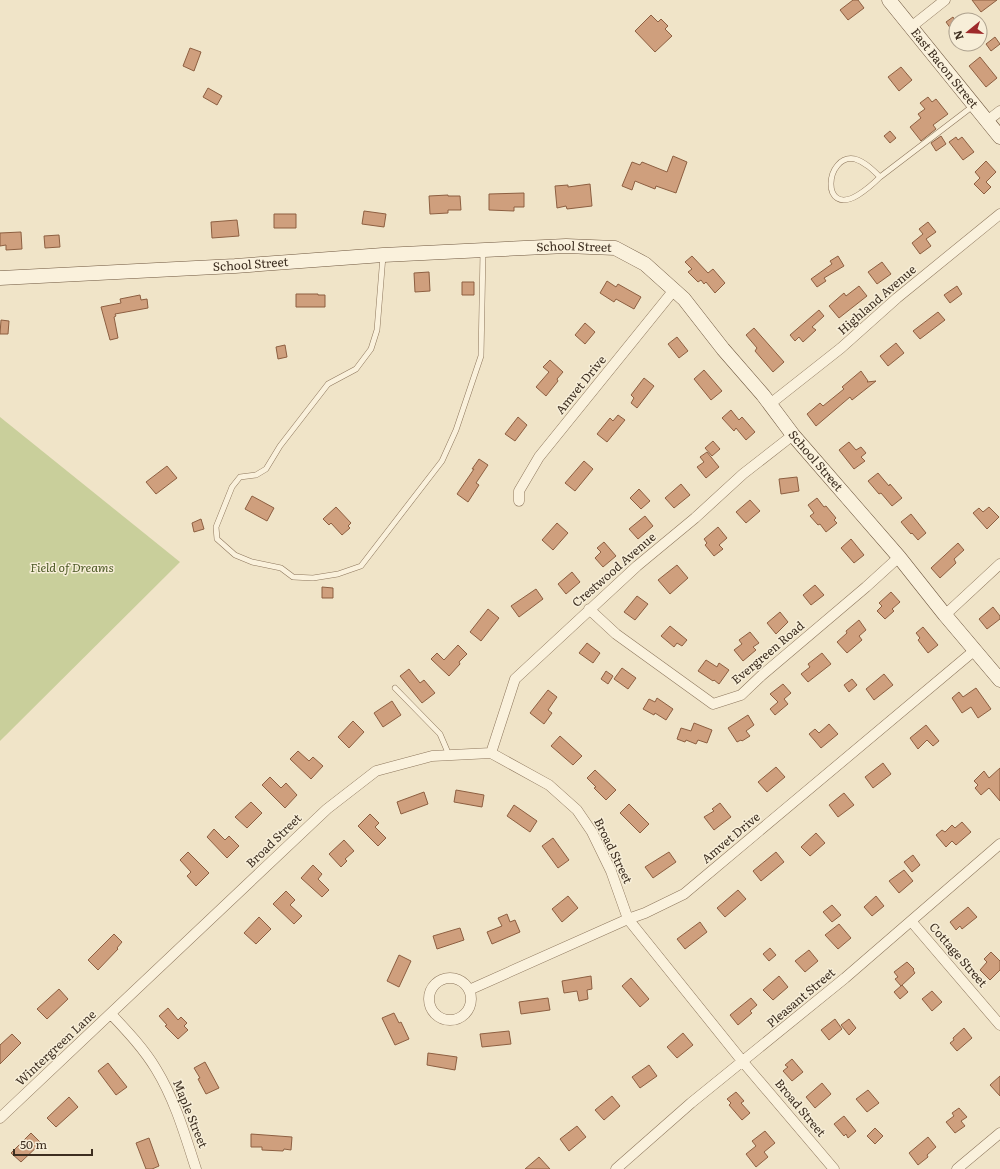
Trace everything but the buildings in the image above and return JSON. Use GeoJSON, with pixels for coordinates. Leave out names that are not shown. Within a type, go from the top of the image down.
{"type":"FeatureCollection","features":[{"type":"Feature","properties":{"kind":"street","name":"East Bacon Street"},"geometry":{"type":"LineString","coordinates":[[889,0],[1000,137]]}},
{"type":"Feature","properties":{"kind":"street"},"geometry":{"type":"LineString","coordinates":[[911,27],[945,0]]}},
{"type":"Feature","properties":{"kind":"street"},"geometry":{"type":"LineString","coordinates":[[987,121],[1000,111]]}},
{"type":"Feature","properties":{"kind":"street","name":"Highland Avenue"},"geometry":{"type":"LineString","coordinates":[[770,404],[841,348],[897,298],[1000,214]]}},
{"type":"Feature","properties":{"kind":"street","name":"School Street"},"geometry":{"type":"LineString","coordinates":[[0,278],[234,266],[383,255],[483,250],[566,246],[615,248],[645,264],[684,299],[793,434],[899,557],[945,615],[1000,680]]}},
{"type":"Feature","properties":{"kind":"street","name":"Amvet Drive"},"geometry":{"type":"LineString","coordinates":[[519,502],[519,490],[540,457],[674,290]]}},
{"type":"Feature","properties":{"kind":"street","name":"Crestwood Avenue"},"geometry":{"type":"LineString","coordinates":[[491,753],[514,679],[637,566],[695,518],[743,474],[793,434]]}},
{"type":"Feature","properties":{"kind":"street","name":"Evergreen Road"},"geometry":{"type":"LineString","coordinates":[[589,609],[616,634],[713,704],[742,694],[899,557]]}},
{"type":"Feature","properties":{"kind":"street"},"geometry":{"type":"LineString","coordinates":[[945,615],[1000,564]]}},
{"type":"Feature","properties":{"kind":"street","name":"Amvet Drive"},"geometry":{"type":"LineString","coordinates":[[469,990],[628,919],[645,913],[684,894],[975,650]]}},
{"type":"Feature","properties":{"kind":"street","name":"Broad Street"},"geometry":{"type":"LineString","coordinates":[[112,1014],[327,809],[376,771],[432,756],[491,753],[549,786],[577,810],[592,832],[611,871],[628,919],[743,1062],[782,1105],[834,1169]]}},
{"type":"Feature","properties":{"kind":"street","name":"Pleasant Street"},"geometry":{"type":"LineString","coordinates":[[616,1169],[691,1103],[743,1062],[1000,844]]}},
{"type":"Feature","properties":{"kind":"street","name":"Cottage Street"},"geometry":{"type":"LineString","coordinates":[[911,921],[1000,1024]]}},
{"type":"Feature","properties":{"kind":"street"},"geometry":{"type":"LineString","coordinates":[[454,978],[460,981],[469,990],[470,1004],[463,1015],[458,1018],[444,1019],[438,1016],[430,1006],[429,1000],[432,988],[442,980],[454,978]]}},
{"type":"Feature","properties":{"kind":"street","name":"Wintergreen Lane"},"geometry":{"type":"LineString","coordinates":[[0,1118],[112,1014]]}},
{"type":"Feature","properties":{"kind":"street","name":"Maple Street"},"geometry":{"type":"LineString","coordinates":[[112,1014],[145,1054],[164,1084],[179,1118],[196,1169]]}},
{"type":"Feature","properties":{"kind":"street"},"geometry":{"type":"LineString","coordinates":[[958,1169],[1000,1133]]}},
{"type":"Feature","properties":{"kind":"lane"},"geometry":{"type":"LineString","coordinates":[[880,177],[871,168],[860,161],[847,159],[836,167],[831,176],[831,188],[837,198],[842,200],[850,200],[866,190],[880,177],[974,105]]}},
{"type":"Feature","properties":{"kind":"lane"},"geometry":{"type":"LineString","coordinates":[[383,255],[377,330],[371,350],[356,369],[328,384],[280,446],[266,469],[256,475],[240,477],[232,487],[216,527],[217,539],[234,555],[252,562],[281,568],[293,577],[313,578],[338,574],[361,566],[442,461],[456,430],[481,356],[483,250]]}},
{"type":"Feature","properties":{"kind":"lane"},"geometry":{"type":"LineString","coordinates":[[395,688],[440,734],[449,755]]}},
{"type":"Feature","properties":{"kind":"green space","name":"Field of Dreams"},"geometry":{"type":"Polygon","coordinates":[[[0,417],[180,562],[0,741],[0,417]]]}}]}
